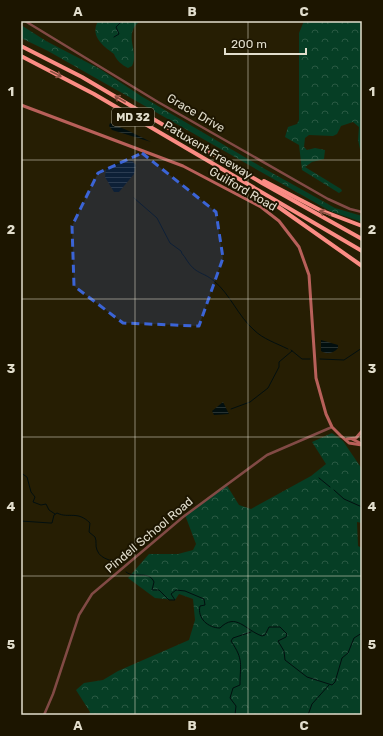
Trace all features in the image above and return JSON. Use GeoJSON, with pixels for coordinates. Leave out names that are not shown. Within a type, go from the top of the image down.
{"type":"FeatureCollection","features":[{"type":"Feature","properties":{"kind":"highway","name":"Patuxent Freeway"},"geometry":{"type":"LineString","coordinates":[[21,46],[82,76],[340,228],[362,239]]}},
{"type":"Feature","properties":{"kind":"highway","name":"Patuxent Freeway"},"geometry":{"type":"LineString","coordinates":[[21,56],[88,91],[362,251]]}},
{"type":"Feature","properties":{"kind":"highway"},"geometry":{"type":"LineString","coordinates":[[202,147],[306,204],[362,226]]}},
{"type":"Feature","properties":{"kind":"highway"},"geometry":{"type":"LineString","coordinates":[[242,182],[362,266]]}},
{"type":"Feature","properties":{"kind":"main road","name":"Guilford Road"},"geometry":{"type":"LineString","coordinates":[[21,105],[183,166],[261,207],[283,225],[299,247],[310,275],[316,378],[323,404],[332,427],[348,439],[362,445]]}},
{"type":"Feature","properties":{"kind":"main road"},"geometry":{"type":"LineString","coordinates":[[348,439],[356,438],[362,431]]}},
{"type":"Feature","properties":{"kind":"main road"},"geometry":{"type":"LineString","coordinates":[[362,435],[362,440]]}},
{"type":"Feature","properties":{"kind":"street","name":"Grace Drive"},"geometry":{"type":"LineString","coordinates":[[25,21],[158,102],[328,199],[342,206],[362,212]]}},
{"type":"Feature","properties":{"kind":"street","name":"Pindell School Road"},"geometry":{"type":"LineString","coordinates":[[44,715],[53,694],[79,615],[92,594],[183,517],[267,455],[332,427]]}},
{"type":"Feature","properties":{"kind":"highlighted area"},"geometry":{"type":"Polygon","coordinates":[[[142,153],[216,212],[223,258],[199,326],[123,323],[74,286],[72,226],[98,173],[142,153]]]}},
{"type":"Feature","properties":{"kind":"green space"},"geometry":{"type":"Polygon","coordinates":[[[98,21],[140,21],[132,32],[134,60],[132,66],[128,68],[121,64],[114,54],[98,40],[95,31],[98,21]]]}},
{"type":"Feature","properties":{"kind":"green space"},"geometry":{"type":"Polygon","coordinates":[[[304,21],[362,21],[362,158],[358,140],[359,127],[353,122],[341,126],[337,134],[333,136],[309,135],[305,138],[304,147],[307,150],[315,148],[325,150],[324,159],[312,162],[305,167],[341,189],[342,191],[339,193],[302,170],[299,145],[285,137],[288,127],[297,124],[299,120],[299,33],[304,21]]]}},
{"type":"Feature","properties":{"kind":"green space"},"geometry":{"type":"Polygon","coordinates":[[[21,25],[46,41],[100,69],[141,96],[265,169],[335,208],[362,216],[362,222],[330,211],[48,51],[21,38],[21,25]]]}},
{"type":"Feature","properties":{"kind":"green space"},"geometry":{"type":"Polygon","coordinates":[[[332,433],[343,441],[362,469],[362,523],[357,522],[358,546],[362,548],[362,715],[89,715],[90,712],[76,690],[84,683],[103,680],[118,671],[189,640],[195,620],[193,599],[179,594],[175,600],[155,598],[128,578],[149,554],[178,554],[193,550],[196,544],[185,515],[226,484],[239,505],[251,509],[311,476],[326,464],[312,442],[332,433]]]}},
{"type":"Feature","properties":{"kind":"shaded area"},"geometry":{"type":"Polygon","coordinates":[[[110,123],[151,142],[112,130],[109,126],[110,123]]]}},
{"type":"Feature","properties":{"kind":"shaded area"},"geometry":{"type":"Polygon","coordinates":[[[132,161],[136,165],[134,174],[119,192],[114,192],[105,177],[106,169],[121,162],[132,161]]]}},
{"type":"Feature","properties":{"kind":"shaded area"},"geometry":{"type":"Polygon","coordinates":[[[321,340],[338,345],[338,348],[330,353],[323,352],[321,351],[321,340]]]}},
{"type":"Feature","properties":{"kind":"shaded area"},"geometry":{"type":"Polygon","coordinates":[[[223,402],[229,414],[214,415],[212,411],[223,402]]]}},
{"type":"Feature","properties":{"kind":"waterway"},"geometry":{"type":"LineString","coordinates":[[114,37],[119,34],[116,27],[122,21]]}},
{"type":"Feature","properties":{"kind":"waterway"},"geometry":{"type":"LineString","coordinates":[[134,198],[157,218],[170,243],[181,251],[193,268],[220,286],[243,318],[254,330],[288,349]]}},
{"type":"Feature","properties":{"kind":"waterway"},"geometry":{"type":"LineString","coordinates":[[320,359],[344,360],[362,348]]}},
{"type":"Feature","properties":{"kind":"waterway"},"geometry":{"type":"LineString","coordinates":[[291,350],[302,359],[310,359]]}},
{"type":"Feature","properties":{"kind":"waterway"},"geometry":{"type":"LineString","coordinates":[[231,409],[250,402],[268,388],[279,367],[279,362],[292,351]]}},
{"type":"Feature","properties":{"kind":"waterway"},"geometry":{"type":"LineString","coordinates":[[21,473],[27,477],[31,492],[35,497],[33,502],[41,505],[46,504],[49,510],[55,514]]}},
{"type":"Feature","properties":{"kind":"waterway"},"geometry":{"type":"LineString","coordinates":[[319,478],[330,487]]}},
{"type":"Feature","properties":{"kind":"waterway"},"geometry":{"type":"LineString","coordinates":[[334,490],[344,499],[362,507]]}},
{"type":"Feature","properties":{"kind":"waterway"},"geometry":{"type":"LineString","coordinates":[[21,521],[52,523],[54,515],[57,513],[61,515],[81,517],[90,523],[89,532],[95,537],[96,548],[99,554],[121,566]]}},
{"type":"Feature","properties":{"kind":"waterway"},"geometry":{"type":"LineString","coordinates":[[126,572],[133,575],[149,576],[154,582],[152,590],[159,590],[169,600],[175,600],[171,594],[176,590],[185,591],[204,599],[205,605],[200,606],[200,614],[204,622],[216,628],[220,628],[231,622],[236,622],[262,636],[265,635],[269,627],[280,627],[287,634],[286,637],[278,641],[284,651],[285,660],[307,677],[332,685],[335,682],[342,658],[348,653],[354,638],[362,633]]}},
{"type":"Feature","properties":{"kind":"waterway"},"geometry":{"type":"LineString","coordinates":[[235,715],[236,706],[230,698],[233,688],[240,685],[240,658],[231,641],[233,638],[251,632]]}},
{"type":"Feature","properties":{"kind":"waterway"},"geometry":{"type":"LineString","coordinates":[[308,715],[312,704],[329,685]]}}]}
